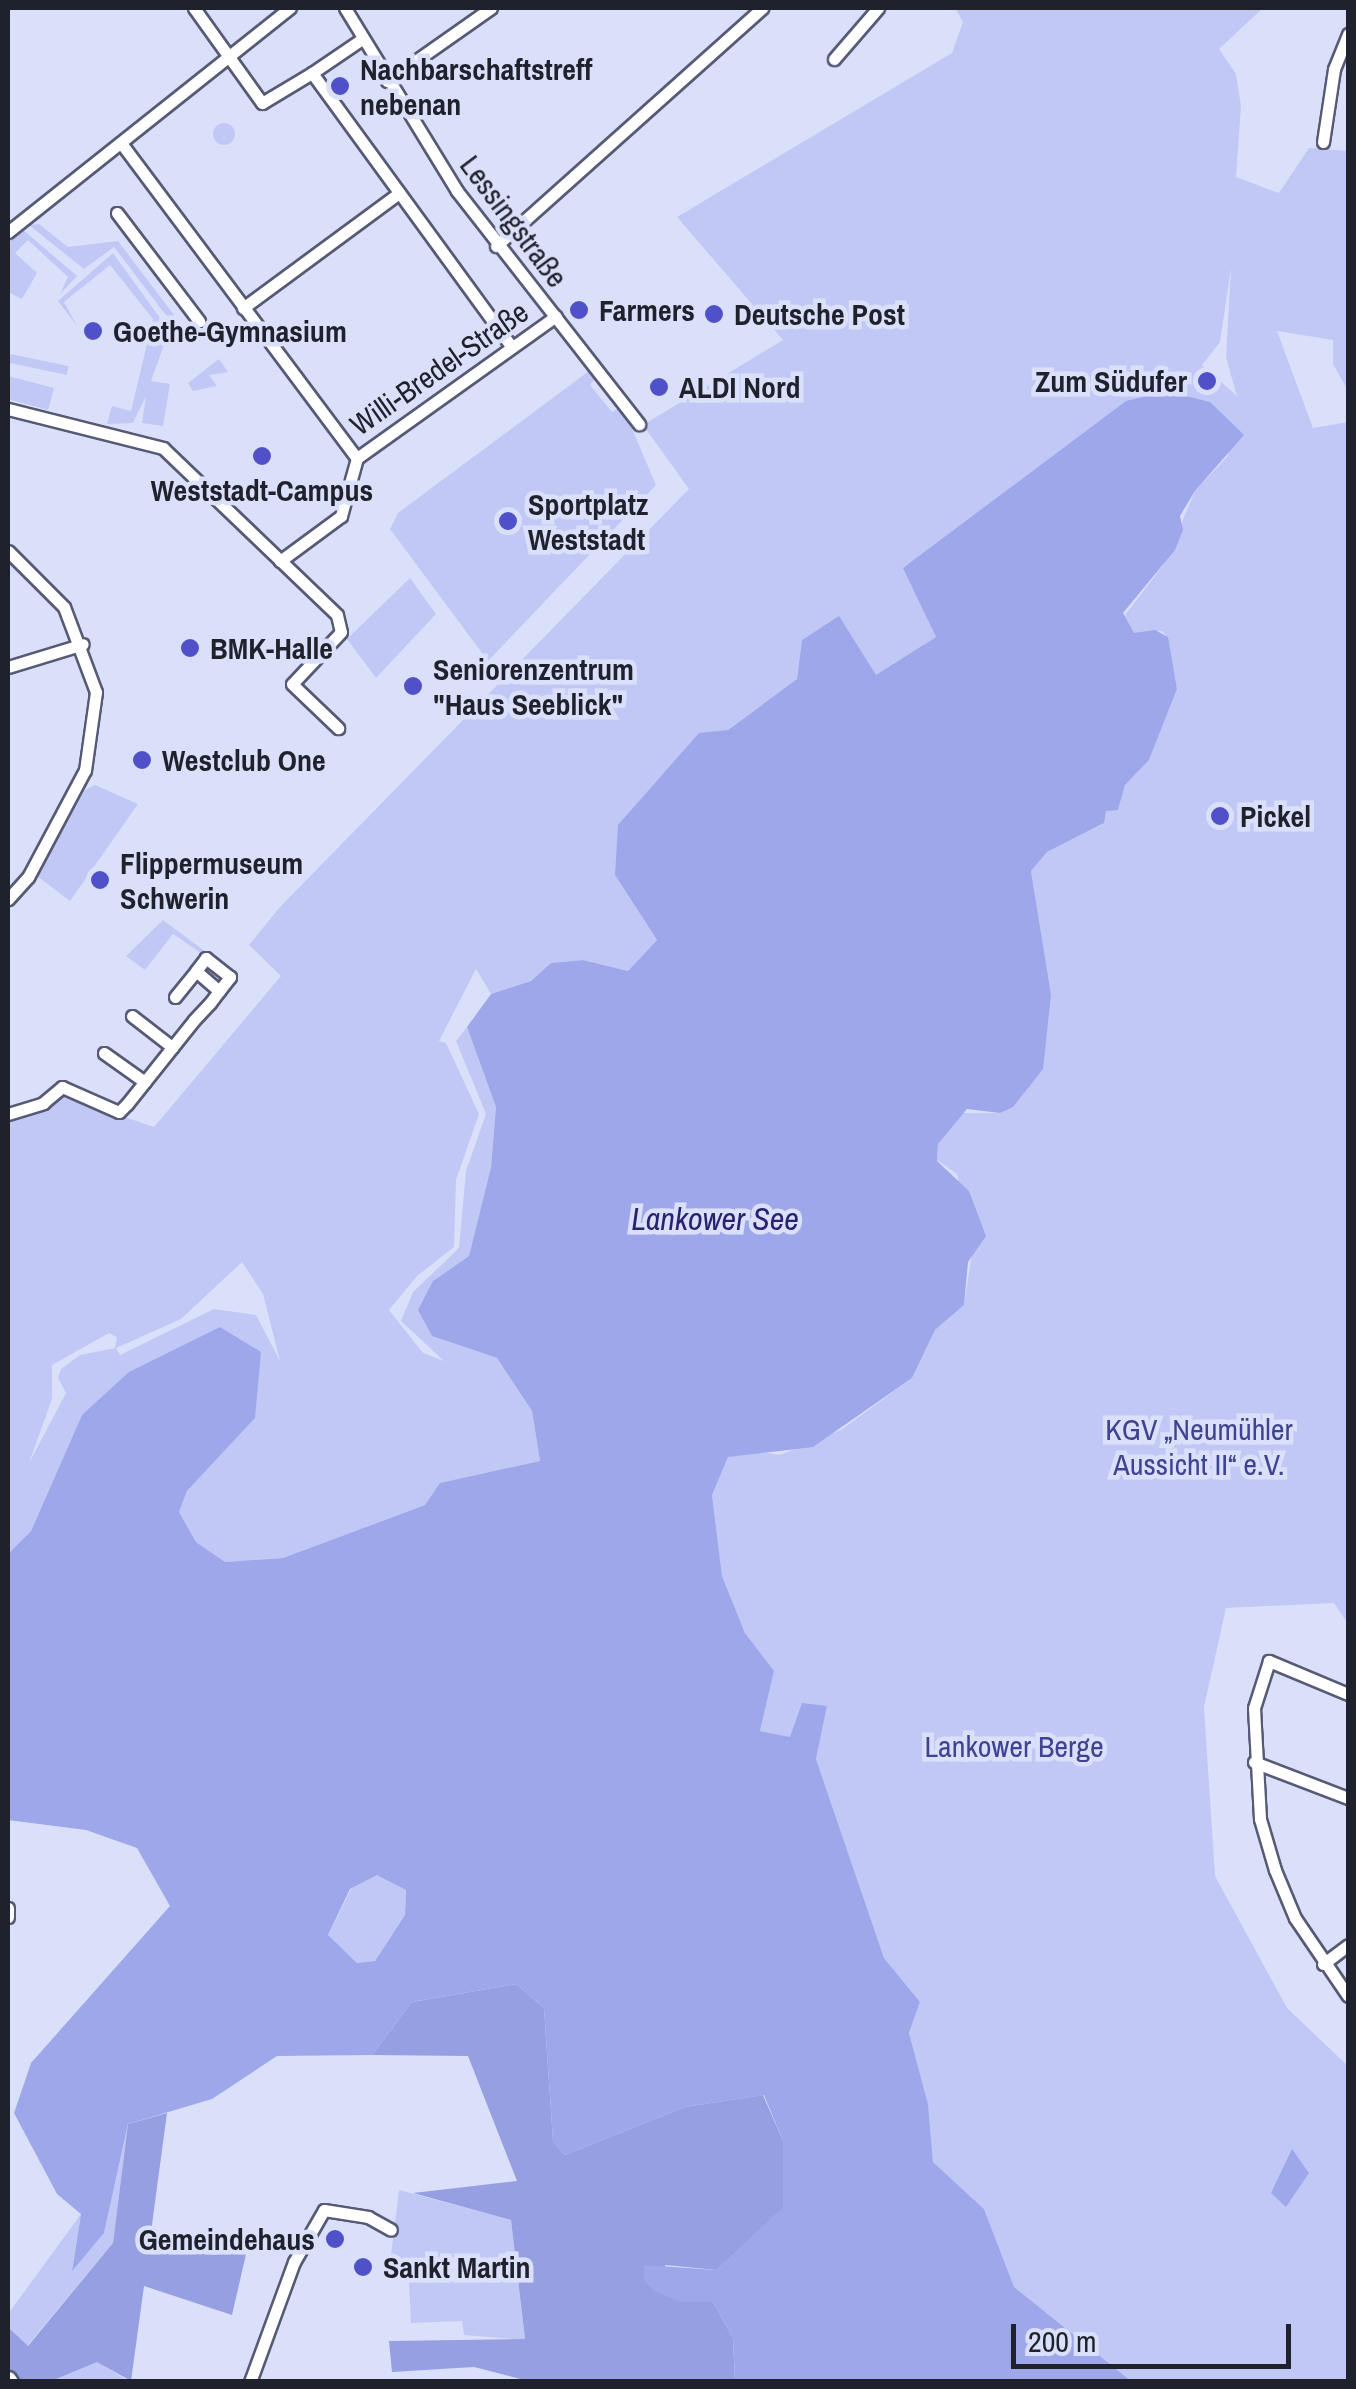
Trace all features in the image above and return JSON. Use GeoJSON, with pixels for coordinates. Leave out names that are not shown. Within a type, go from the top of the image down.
{"type":"FeatureCollection","features":[{"type":"Feature","properties":{"kind":"street"},"geometry":{"type":"LineString","coordinates":[[194,8],[262,103],[362,39]]}},
{"type":"Feature","properties":{"kind":"street"},"geometry":{"type":"LineString","coordinates":[[8,228],[122,144],[290,8]]}},
{"type":"Feature","properties":{"kind":"street","name":"Lessingstraße"},"geometry":{"type":"LineString","coordinates":[[345,8],[387,81],[496,246],[639,424]]}},
{"type":"Feature","properties":{"kind":"street"},"geometry":{"type":"LineString","coordinates":[[387,81],[492,8]]}},
{"type":"Feature","properties":{"kind":"street"},"geometry":{"type":"LineString","coordinates":[[496,246],[762,8]]}},
{"type":"Feature","properties":{"kind":"street"},"geometry":{"type":"LineString","coordinates":[[834,60],[878,8]]}},
{"type":"Feature","properties":{"kind":"street"},"geometry":{"type":"LineString","coordinates":[[1323,142],[1334,68],[1348,34]]}},
{"type":"Feature","properties":{"kind":"street"},"geometry":{"type":"LineString","coordinates":[[312,74],[512,348]]}},
{"type":"Feature","properties":{"kind":"street","name":"Willi-Bredel-Straße"},"geometry":{"type":"LineString","coordinates":[[122,144],[357,458],[556,316]]}},
{"type":"Feature","properties":{"kind":"street"},"geometry":{"type":"LineString","coordinates":[[244,308],[399,193]]}},
{"type":"Feature","properties":{"kind":"street"},"geometry":{"type":"LineString","coordinates":[[117,214],[199,322]]}},
{"type":"Feature","properties":{"kind":"street"},"geometry":{"type":"LineString","coordinates":[[8,409],[163,448],[280,561],[342,623],[341,632],[292,684],[338,728]]}},
{"type":"Feature","properties":{"kind":"street"},"geometry":{"type":"LineString","coordinates":[[280,561],[341,516],[357,458]]}},
{"type":"Feature","properties":{"kind":"street"},"geometry":{"type":"LineString","coordinates":[[8,551],[64,606],[83,644],[96,692],[90,753],[34,867],[8,900]]}},
{"type":"Feature","properties":{"kind":"street"},"geometry":{"type":"LineString","coordinates":[[8,667],[83,644]]}},
{"type":"Feature","properties":{"kind":"street"},"geometry":{"type":"LineString","coordinates":[[8,1114],[43,1103],[62,1087],[119,1112],[230,977],[206,958],[175,996]]}},
{"type":"Feature","properties":{"kind":"street"},"geometry":{"type":"LineString","coordinates":[[132,1016],[172,1047]]}},
{"type":"Feature","properties":{"kind":"street"},"geometry":{"type":"LineString","coordinates":[[104,1054],[145,1082]]}},
{"type":"Feature","properties":{"kind":"street"},"geometry":{"type":"LineString","coordinates":[[1348,1694],[1269,1661],[1254,1708],[1254,1762],[1274,1870],[1323,1964],[1348,1996]]}},
{"type":"Feature","properties":{"kind":"street"},"geometry":{"type":"LineString","coordinates":[[1254,1762],[1348,1798]]}},
{"type":"Feature","properties":{"kind":"street"},"geometry":{"type":"LineString","coordinates":[[8,1908],[8,1916]]}},
{"type":"Feature","properties":{"kind":"street"},"geometry":{"type":"LineString","coordinates":[[1323,1964],[1348,1945]]}},
{"type":"Feature","properties":{"kind":"street"},"geometry":{"type":"LineString","coordinates":[[250,2382],[294,2262],[324,2210],[368,2217],[391,2230]]}},
{"type":"Feature","properties":{"kind":"green space"},"geometry":{"type":"Polygon","coordinates":[[[955,8],[1263,8],[1219,49],[1236,74],[1241,106],[1236,177],[1279,193],[1309,148],[1348,151],[1348,391],[1333,364],[1333,340],[1277,331],[1313,428],[1348,422],[1348,1624],[1334,1603],[1226,1608],[1204,1707],[1215,1876],[1287,2008],[1348,2066],[1348,2381],[1131,2381],[1014,2287],[984,2209],[933,2162],[928,2104],[909,2033],[920,2002],[884,1958],[816,1759],[827,1706],[790,1738],[760,1731],[774,1671],[745,1633],[722,1576],[712,1495],[728,1457],[753,1450],[780,1455],[841,1430],[912,1378],[935,1330],[964,1305],[973,1246],[957,1174],[937,1160],[938,1144],[958,1113],[1000,1113],[1042,940],[1031,871],[1047,852],[1103,824],[1106,810],[1118,810],[1125,785],[1149,760],[1177,689],[1167,637],[1162,631],[1134,633],[1122,619],[1164,564],[1195,491],[1228,456],[1232,431],[1210,402],[1167,391],[904,567],[936,637],[876,676],[839,617],[802,640],[797,679],[728,730],[615,875],[657,940],[628,971],[583,960],[551,963],[531,981],[491,994],[476,969],[439,1041],[446,1043],[479,1114],[456,1180],[454,1247],[417,1276],[389,1310],[423,1353],[444,1361],[401,1321],[413,1292],[459,1248],[466,1171],[486,1114],[456,1041],[467,1027],[496,1107],[491,1167],[469,1256],[433,1281],[432,1336],[497,1358],[532,1411],[540,1461],[441,1483],[425,1505],[283,1558],[225,1562],[196,1542],[179,1512],[187,1491],[255,1418],[82,1415],[31,1531],[8,1554],[8,1114],[55,1093],[154,1127],[281,976],[249,945],[280,907],[689,489],[643,425],[783,340],[677,217],[952,53],[963,22],[955,8]],[[1231,268],[1220,342],[1202,365],[1237,396],[1226,358],[1231,268]],[[242,1262],[181,1319],[116,1348],[120,1355],[214,1309],[256,1315],[280,1361],[263,1294],[242,1262]],[[109,1333],[52,1365],[52,1399],[29,1463],[66,1393],[58,1378],[61,1369],[80,1355],[115,1348],[117,1337],[109,1333]]]}},
{"type":"Feature","properties":{"kind":"green space"},"geometry":{"type":"Polygon","coordinates":[[[224,123],[232,126],[232,142],[224,145],[216,142],[213,134],[216,126],[224,123]]]}},
{"type":"Feature","properties":{"kind":"green space"},"geometry":{"type":"Polygon","coordinates":[[[39,224],[68,247],[118,241],[180,323],[175,327],[114,247],[84,269],[29,225],[39,224]]]}},
{"type":"Feature","properties":{"kind":"green space"},"geometry":{"type":"Polygon","coordinates":[[[22,229],[77,276],[60,294],[68,277],[28,240],[15,253],[37,273],[22,299],[8,292],[8,244],[22,229]]]}},
{"type":"Feature","properties":{"kind":"green space"},"geometry":{"type":"Polygon","coordinates":[[[113,253],[160,318],[165,342],[151,381],[170,384],[163,426],[142,423],[146,396],[133,423],[107,424],[112,406],[131,411],[153,319],[110,265],[64,302],[77,326],[58,301],[113,253]]]}},
{"type":"Feature","properties":{"kind":"green space"},"geometry":{"type":"Polygon","coordinates":[[[11,354],[69,366],[67,375],[9,363],[11,354]]]}},
{"type":"Feature","properties":{"kind":"green space"},"geometry":{"type":"Polygon","coordinates":[[[219,359],[228,372],[209,375],[217,386],[193,391],[188,383],[219,359]]]}},
{"type":"Feature","properties":{"kind":"green space","name":"Sportplatz Weststadt"},"geometry":{"type":"Polygon","coordinates":[[[589,371],[595,379],[590,385],[612,412],[619,408],[627,417],[656,485],[488,661],[390,529],[398,513],[589,371]]]}},
{"type":"Feature","properties":{"kind":"green space"},"geometry":{"type":"Polygon","coordinates":[[[8,376],[54,388],[48,410],[8,399],[8,376]]]}},
{"type":"Feature","properties":{"kind":"green space"},"geometry":{"type":"Polygon","coordinates":[[[410,578],[436,614],[376,678],[347,639],[410,578]]]}},
{"type":"Feature","properties":{"kind":"green space"},"geometry":{"type":"Polygon","coordinates":[[[95,785],[138,804],[70,901],[37,876],[85,790],[95,785]]]}},
{"type":"Feature","properties":{"kind":"green space"},"geometry":{"type":"Polygon","coordinates":[[[163,920],[206,952],[204,955],[173,934],[145,970],[126,956],[163,920]]]}},
{"type":"Feature","properties":{"kind":"green space"},"geometry":{"type":"Polygon","coordinates":[[[377,1874],[406,1890],[405,1915],[375,1961],[357,1963],[328,1936],[351,1889],[377,1874]]]}},
{"type":"Feature","properties":{"kind":"green space"},"geometry":{"type":"Polygon","coordinates":[[[128,2125],[113,2243],[27,2346],[8,2327],[8,2314],[81,2214],[72,2269],[104,2233],[128,2125]]]}},
{"type":"Feature","properties":{"kind":"green space"},"geometry":{"type":"Polygon","coordinates":[[[399,2190],[511,2220],[525,2340],[464,2335],[462,2321],[411,2323],[409,2281],[388,2279],[399,2190]]]}},
{"type":"Feature","properties":{"kind":"green space"},"geometry":{"type":"Polygon","coordinates":[[[98,2362],[128,2381],[51,2382],[82,2364],[98,2362]]]}},
{"type":"Feature","properties":{"kind":"shaded area"},"geometry":{"type":"Polygon","coordinates":[[[516,1984],[544,2008],[553,2141],[565,2155],[685,2107],[763,2095],[783,2141],[784,2207],[717,2270],[665,2265],[680,2302],[713,2302],[733,2338],[735,2381],[528,2381],[474,2367],[392,2372],[389,2341],[525,2339],[511,2220],[413,2193],[517,2181],[468,2056],[372,2055],[412,2002],[516,1984]]]}},
{"type":"Feature","properties":{"kind":"shaded area"},"geometry":{"type":"Polygon","coordinates":[[[167,2113],[151,2232],[247,2250],[232,2315],[144,2286],[131,2381],[97,2362],[51,2381],[8,2379],[8,2327],[28,2346],[113,2243],[128,2124],[167,2113]]]}},
{"type":"Feature","properties":{"kind":"water","name":"Lankower See"},"geometry":{"type":"Polygon","coordinates":[[[1167,391],[1210,402],[1244,435],[1195,491],[1180,516],[1183,530],[1175,550],[1123,613],[1134,633],[1155,630],[1168,637],[1177,689],[1149,760],[1125,785],[1118,810],[1106,811],[1104,823],[1047,852],[1031,871],[1051,995],[1043,1069],[1013,1107],[1000,1113],[967,1109],[938,1144],[937,1161],[969,1191],[986,1236],[968,1262],[964,1305],[935,1330],[912,1378],[813,1447],[728,1457],[712,1495],[722,1576],[745,1633],[774,1671],[760,1731],[790,1737],[802,1703],[827,1706],[816,1759],[884,1958],[920,2002],[909,2033],[928,2104],[933,2162],[984,2209],[1014,2287],[1131,2381],[735,2381],[733,2338],[713,2302],[680,2302],[654,2291],[644,2280],[644,2265],[717,2270],[783,2207],[783,2141],[764,2095],[685,2107],[565,2155],[553,2141],[544,2008],[516,1984],[412,2002],[372,2055],[277,2056],[212,2099],[128,2124],[104,2233],[72,2271],[81,2214],[57,2194],[14,2113],[31,2063],[170,1906],[137,1848],[86,1830],[8,1820],[8,1554],[31,1531],[82,1415],[129,1372],[220,1327],[261,1352],[255,1418],[187,1491],[179,1512],[196,1542],[225,1562],[283,1558],[425,1505],[440,1483],[540,1461],[532,1411],[497,1358],[432,1336],[418,1310],[433,1281],[469,1256],[491,1167],[496,1107],[467,1027],[491,994],[531,981],[551,963],[583,960],[628,971],[657,940],[615,875],[618,825],[699,733],[728,730],[797,679],[802,640],[839,616],[876,675],[936,637],[903,568],[1126,401],[1167,391]],[[377,1875],[350,1889],[328,1935],[357,1963],[375,1961],[405,1915],[406,1890],[377,1875]]]}},
{"type":"Feature","properties":{"kind":"water"},"geometry":{"type":"Polygon","coordinates":[[[1292,2149],[1309,2173],[1286,2207],[1271,2193],[1292,2149]]]}},
{"type":"Feature","properties":{"kind":"place","name":"Nachbarschaftstreff nebenan"},"geometry":{"type":"Point","coordinates":[340,86]}},
{"type":"Feature","properties":{"kind":"place","name":"Farmers"},"geometry":{"type":"Point","coordinates":[579,310]}},
{"type":"Feature","properties":{"kind":"place","name":"Deutsche Post"},"geometry":{"type":"Point","coordinates":[714,314]}},
{"type":"Feature","properties":{"kind":"place","name":"Goethe-Gymnasium"},"geometry":{"type":"Point","coordinates":[93,331]}},
{"type":"Feature","properties":{"kind":"place","name":"Zum Südufer"},"geometry":{"type":"Point","coordinates":[1207,381]}},
{"type":"Feature","properties":{"kind":"place","name":"ALDI Nord"},"geometry":{"type":"Point","coordinates":[659,387]}},
{"type":"Feature","properties":{"kind":"place","name":"Weststadt-Campus"},"geometry":{"type":"Point","coordinates":[262,456]}},
{"type":"Feature","properties":{"kind":"place","name":"Sportplatz Weststadt"},"geometry":{"type":"Point","coordinates":[508,521]}},
{"type":"Feature","properties":{"kind":"place","name":"BMK-Halle"},"geometry":{"type":"Point","coordinates":[190,648]}},
{"type":"Feature","properties":{"kind":"place","name":"Seniorenzentrum \"Haus Seeblick\""},"geometry":{"type":"Point","coordinates":[413,686]}},
{"type":"Feature","properties":{"kind":"place","name":"Westclub One"},"geometry":{"type":"Point","coordinates":[142,760]}},
{"type":"Feature","properties":{"kind":"place","name":"Pickel"},"geometry":{"type":"Point","coordinates":[1220,816]}},
{"type":"Feature","properties":{"kind":"place","name":"Flippermuseum Schwerin"},"geometry":{"type":"Point","coordinates":[100,880]}},
{"type":"Feature","properties":{"kind":"place","name":"Gemeindehaus"},"geometry":{"type":"Point","coordinates":[335,2239]}},
{"type":"Feature","properties":{"kind":"place","name":"Sankt Martin"},"geometry":{"type":"Point","coordinates":[363,2267]}},
{"type":"Feature","properties":{"kind":"park label","name":"KGV „Neumühler Aussicht II“ e.V."},"geometry":{"type":"Point","coordinates":[1199,1446]}},
{"type":"Feature","properties":{"kind":"park label","name":"Lankower Berge"},"geometry":{"type":"Point","coordinates":[1014,1746]}}]}
